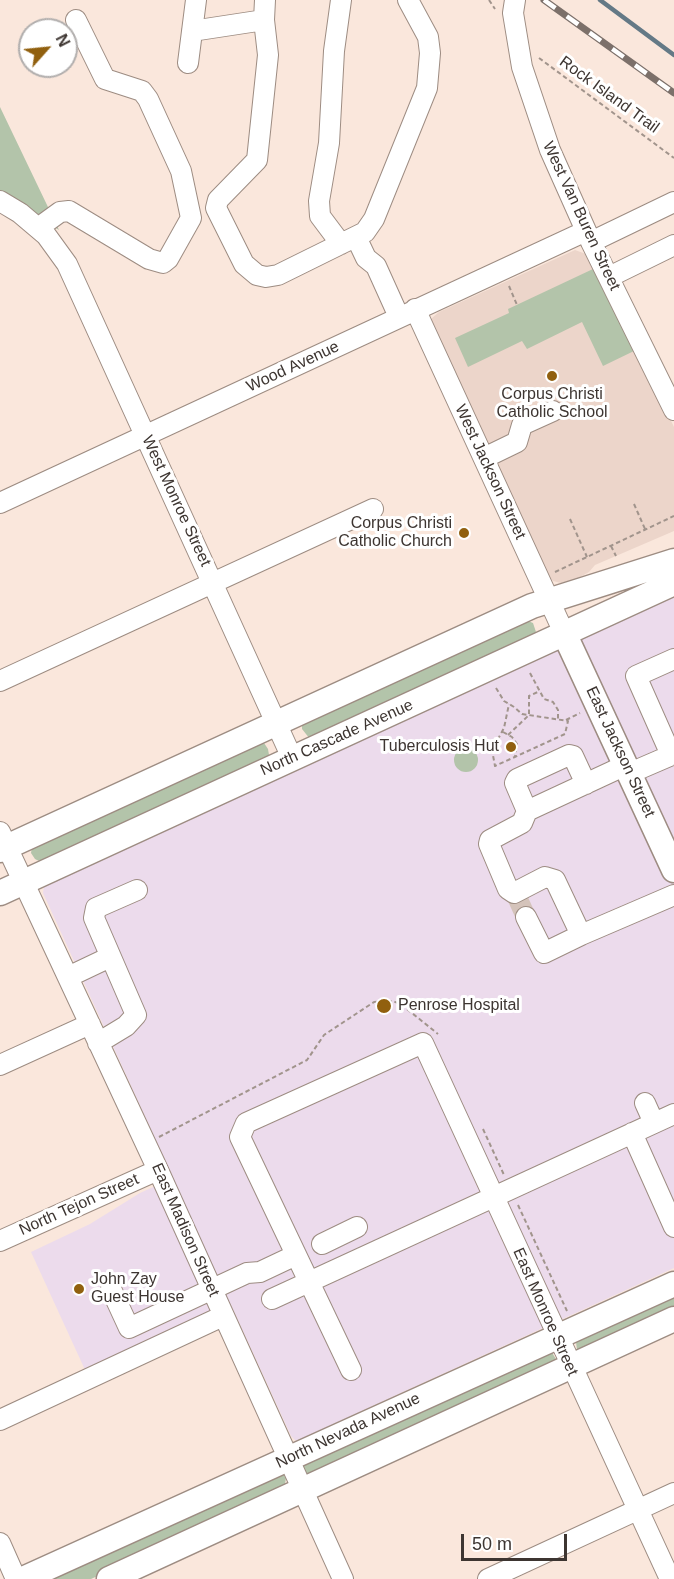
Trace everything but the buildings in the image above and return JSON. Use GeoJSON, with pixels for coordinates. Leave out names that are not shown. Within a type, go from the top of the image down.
{"type":"FeatureCollection","features":[{"type":"Feature","properties":{"kind":"main road"},"geometry":{"type":"LineString","coordinates":[[2,843],[548,600],[672,577]]}},
{"type":"Feature","properties":{"kind":"main road"},"geometry":{"type":"LineString","coordinates":[[565,635],[570,621],[584,607],[672,577]]}},
{"type":"Feature","properties":{"kind":"main road","name":"North Cascade Avenue"},"geometry":{"type":"LineString","coordinates":[[0,893],[565,635]]}},
{"type":"Feature","properties":{"kind":"main road","name":"East Jackson Street"},"geometry":{"type":"LineString","coordinates":[[565,635],[674,870]]}},
{"type":"Feature","properties":{"kind":"main road","name":"North Nevada Avenue"},"geometry":{"type":"LineString","coordinates":[[23,1579],[674,1284]]}},
{"type":"Feature","properties":{"kind":"main road","name":"North Nevada Avenue"},"geometry":{"type":"LineString","coordinates":[[109,1579],[674,1319]]}},
{"type":"Feature","properties":{"kind":"street"},"geometry":{"type":"LineString","coordinates":[[188,63],[196,0]]}},
{"type":"Feature","properties":{"kind":"street"},"geometry":{"type":"LineString","coordinates":[[265,0],[264,20],[268,55],[257,160],[218,200],[216,208],[244,264],[257,275],[278,275],[365,232],[374,219],[427,88],[430,53],[428,37],[408,0]]}},
{"type":"Feature","properties":{"kind":"street","name":"West Jackson Street"},"geometry":{"type":"LineString","coordinates":[[341,0],[334,51],[329,143],[319,201],[320,216],[349,240],[366,258],[363,270],[401,316],[484,458],[565,635]]}},
{"type":"Feature","properties":{"kind":"street","name":"West Van Buren Street"},"geometry":{"type":"LineString","coordinates":[[509,9],[522,67],[536,114],[588,237],[674,410]]}},
{"type":"Feature","properties":{"kind":"street"},"geometry":{"type":"LineString","coordinates":[[192,31],[264,20]]}},
{"type":"Feature","properties":{"kind":"street"},"geometry":{"type":"LineString","coordinates":[[38,228],[60,212],[69,211],[149,259],[163,263],[168,259],[191,218],[180,171],[148,99],[142,91],[105,80],[78,24]]}},
{"type":"Feature","properties":{"kind":"street","name":"West Monroe Street"},"geometry":{"type":"LineString","coordinates":[[0,201],[38,228],[56,247],[67,264],[292,758]]}},
{"type":"Feature","properties":{"kind":"street","name":"Wood Avenue"},"geometry":{"type":"LineString","coordinates":[[0,503],[401,316],[674,202]]}},
{"type":"Feature","properties":{"kind":"street"},"geometry":{"type":"LineString","coordinates":[[609,277],[674,244]]}},
{"type":"Feature","properties":{"kind":"street"},"geometry":{"type":"LineString","coordinates":[[484,458],[517,442],[522,425],[553,411]]}},
{"type":"Feature","properties":{"kind":"street"},"geometry":{"type":"LineString","coordinates":[[0,681],[373,508]]}},
{"type":"Feature","properties":{"kind":"street"},"geometry":{"type":"LineString","coordinates":[[527,811],[586,784],[672,754],[636,676],[674,659]]}},
{"type":"Feature","properties":{"kind":"street"},"geometry":{"type":"LineString","coordinates":[[581,935],[555,880],[545,877],[515,895],[508,889],[489,844],[490,840],[522,824],[527,811],[515,783],[517,779],[569,755],[573,756],[586,784]]}},
{"type":"Feature","properties":{"kind":"street","name":"East Madison Street"},"geometry":{"type":"LineString","coordinates":[[2,843],[99,1043],[344,1579]]}},
{"type":"Feature","properties":{"kind":"street"},"geometry":{"type":"LineString","coordinates":[[99,1043],[126,1026],[136,1015],[94,918],[96,908],[137,890]]}},
{"type":"Feature","properties":{"kind":"street"},"geometry":{"type":"LineString","coordinates":[[526,917],[544,953],[674,895]]}},
{"type":"Feature","properties":{"kind":"street"},"geometry":{"type":"LineString","coordinates":[[68,977],[110,957]]}},
{"type":"Feature","properties":{"kind":"street"},"geometry":{"type":"LineString","coordinates":[[0,1065],[90,1024]]}},
{"type":"Feature","properties":{"kind":"street"},"geometry":{"type":"LineString","coordinates":[[351,1370],[240,1137],[246,1123],[432,1042]]}},
{"type":"Feature","properties":{"kind":"street","name":"East Monroe Street"},"geometry":{"type":"LineString","coordinates":[[432,1042],[502,1193],[556,1336],[670,1579]]}},
{"type":"Feature","properties":{"kind":"street"},"geometry":{"type":"LineString","coordinates":[[645,1103],[654,1123]]}},
{"type":"Feature","properties":{"kind":"street"},"geometry":{"type":"LineString","coordinates":[[272,1299],[674,1114]]}},
{"type":"Feature","properties":{"kind":"street"},"geometry":{"type":"LineString","coordinates":[[632,1133],[674,1227]]}},
{"type":"Feature","properties":{"kind":"street","name":"North Tejon Street"},"geometry":{"type":"LineString","coordinates":[[0,1241],[158,1170]]}},
{"type":"Feature","properties":{"kind":"street"},"geometry":{"type":"LineString","coordinates":[[322,1244],[357,1227]]}},
{"type":"Feature","properties":{"kind":"street"},"geometry":{"type":"LineString","coordinates":[[111,1289],[129,1328],[246,1273],[260,1272],[296,1255]]}},
{"type":"Feature","properties":{"kind":"street"},"geometry":{"type":"LineString","coordinates":[[0,1420],[223,1316]]}},
{"type":"Feature","properties":{"kind":"street"},"geometry":{"type":"LineString","coordinates":[[488,1579],[674,1493]]}},
{"type":"Feature","properties":{"kind":"street"},"geometry":{"type":"LineString","coordinates":[[0,1543],[16,1579]]}},
{"type":"Feature","properties":{"kind":"path"},"geometry":{"type":"LineString","coordinates":[[489,0],[509,9]]}},
{"type":"Feature","properties":{"kind":"path","name":"Rock Island Trail"},"geometry":{"type":"LineString","coordinates":[[530,52],[674,158]]}},
{"type":"Feature","properties":{"kind":"path"},"geometry":{"type":"LineString","coordinates":[[500,290],[509,285],[518,305]]}},
{"type":"Feature","properties":{"kind":"path"},"geometry":{"type":"LineString","coordinates":[[634,504],[645,530]]}},
{"type":"Feature","properties":{"kind":"path"},"geometry":{"type":"LineString","coordinates":[[549,574],[674,516]]}},
{"type":"Feature","properties":{"kind":"path"},"geometry":{"type":"LineString","coordinates":[[670,518],[674,520]]}},
{"type":"Feature","properties":{"kind":"path"},"geometry":{"type":"LineString","coordinates":[[570,519],[587,557]]}},
{"type":"Feature","properties":{"kind":"path"},"geometry":{"type":"LineString","coordinates":[[611,546],[616,556]]}},
{"type":"Feature","properties":{"kind":"path"},"geometry":{"type":"LineString","coordinates":[[530,673],[544,699],[553,702],[558,710],[558,719]]}},
{"type":"Feature","properties":{"kind":"path"},"geometry":{"type":"LineString","coordinates":[[496,688],[508,704],[522,714],[566,720],[582,712]]}},
{"type":"Feature","properties":{"kind":"path"},"geometry":{"type":"LineString","coordinates":[[530,716],[529,696],[540,691]]}},
{"type":"Feature","properties":{"kind":"path"},"geometry":{"type":"LineString","coordinates":[[508,704],[502,732],[492,750],[495,766],[565,734],[568,728],[566,720]]}},
{"type":"Feature","properties":{"kind":"path"},"geometry":{"type":"LineString","coordinates":[[508,735],[530,716]]}},
{"type":"Feature","properties":{"kind":"path"},"geometry":{"type":"LineString","coordinates":[[502,732],[517,744],[515,757]]}},
{"type":"Feature","properties":{"kind":"path"},"geometry":{"type":"LineString","coordinates":[[157,1138],[307,1060],[324,1035],[374,1002],[393,1001],[402,1005],[436,1030],[432,1042]]}},
{"type":"Feature","properties":{"kind":"path"},"geometry":{"type":"LineString","coordinates":[[479,1122],[502,1193],[569,1315]]}},
{"type":"Feature","properties":{"kind":"shaded area","name":"Corpus Christi Catholic School"},"geometry":{"type":"Polygon","coordinates":[[[575,250],[586,254],[593,261],[674,427],[674,531],[595,565],[589,572],[571,582],[561,583],[553,581],[545,573],[431,325],[432,318],[439,312],[575,250]]]}},
{"type":"Feature","properties":{"kind":"shaded area","name":"Penrose Hospital"},"geometry":{"type":"Polygon","coordinates":[[[674,597],[674,1268],[296,1441],[291,1436],[231,1305],[86,1372],[31,1252],[90,1224],[140,1193],[173,1178],[43,893],[44,886],[674,597]]]}},
{"type":"Feature","properties":{"kind":"green space"},"geometry":{"type":"Polygon","coordinates":[[[0,107],[59,230],[0,193],[0,107]]]}},
{"type":"Feature","properties":{"kind":"green space"},"geometry":{"type":"Polygon","coordinates":[[[593,269],[634,351],[603,366],[582,322],[527,349],[522,341],[468,367],[455,338],[509,313],[508,309],[593,269]]]}},
{"type":"Feature","properties":{"kind":"green space"},"geometry":{"type":"Polygon","coordinates":[[[528,621],[533,623],[537,635],[310,739],[302,729],[302,723],[528,621]]]}},
{"type":"Feature","properties":{"kind":"green space"},"geometry":{"type":"Polygon","coordinates":[[[258,741],[264,743],[268,749],[269,755],[264,761],[41,862],[31,853],[32,847],[258,741]]]}},
{"type":"Feature","properties":{"kind":"green space"},"geometry":{"type":"Polygon","coordinates":[[[466,748],[471,749],[477,755],[477,765],[471,771],[466,772],[461,771],[455,765],[454,760],[455,755],[461,749],[466,748]]]}},
{"type":"Feature","properties":{"kind":"green space"},"geometry":{"type":"Polygon","coordinates":[[[674,1293],[674,1316],[582,1355],[577,1350],[576,1342],[580,1336],[674,1293]]]}},
{"type":"Feature","properties":{"kind":"green space"},"geometry":{"type":"Polygon","coordinates":[[[550,1349],[557,1361],[308,1474],[304,1470],[303,1463],[550,1349]]]}},
{"type":"Feature","properties":{"kind":"green space"},"geometry":{"type":"Polygon","coordinates":[[[282,1473],[286,1478],[284,1490],[91,1579],[40,1579],[282,1473]]]}},
{"type":"Feature","properties":{"kind":"waterway"},"geometry":{"type":"LineString","coordinates":[[600,0],[674,55]]}},
{"type":"Feature","properties":{"kind":"tunnel"},"geometry":{"type":"LineString","coordinates":[[517,897],[526,917]]}},
{"type":"Feature","properties":{"kind":"railway"},"geometry":{"type":"LineString","coordinates":[[544,0],[674,93]]}},
{"type":"Feature","properties":{"kind":"place","name":"Corpus Christi Catholic School"},"geometry":{"type":"Point","coordinates":[552,376]}},
{"type":"Feature","properties":{"kind":"place","name":"Corpus Christi Catholic Church"},"geometry":{"type":"Point","coordinates":[464,533]}},
{"type":"Feature","properties":{"kind":"place","name":"Tuberculosis Hut"},"geometry":{"type":"Point","coordinates":[511,747]}},
{"type":"Feature","properties":{"kind":"place","name":"Penrose Hospital"},"geometry":{"type":"Point","coordinates":[384,1006]}},
{"type":"Feature","properties":{"kind":"place","name":"John Zay Guest House"},"geometry":{"type":"Point","coordinates":[79,1289]}}]}
